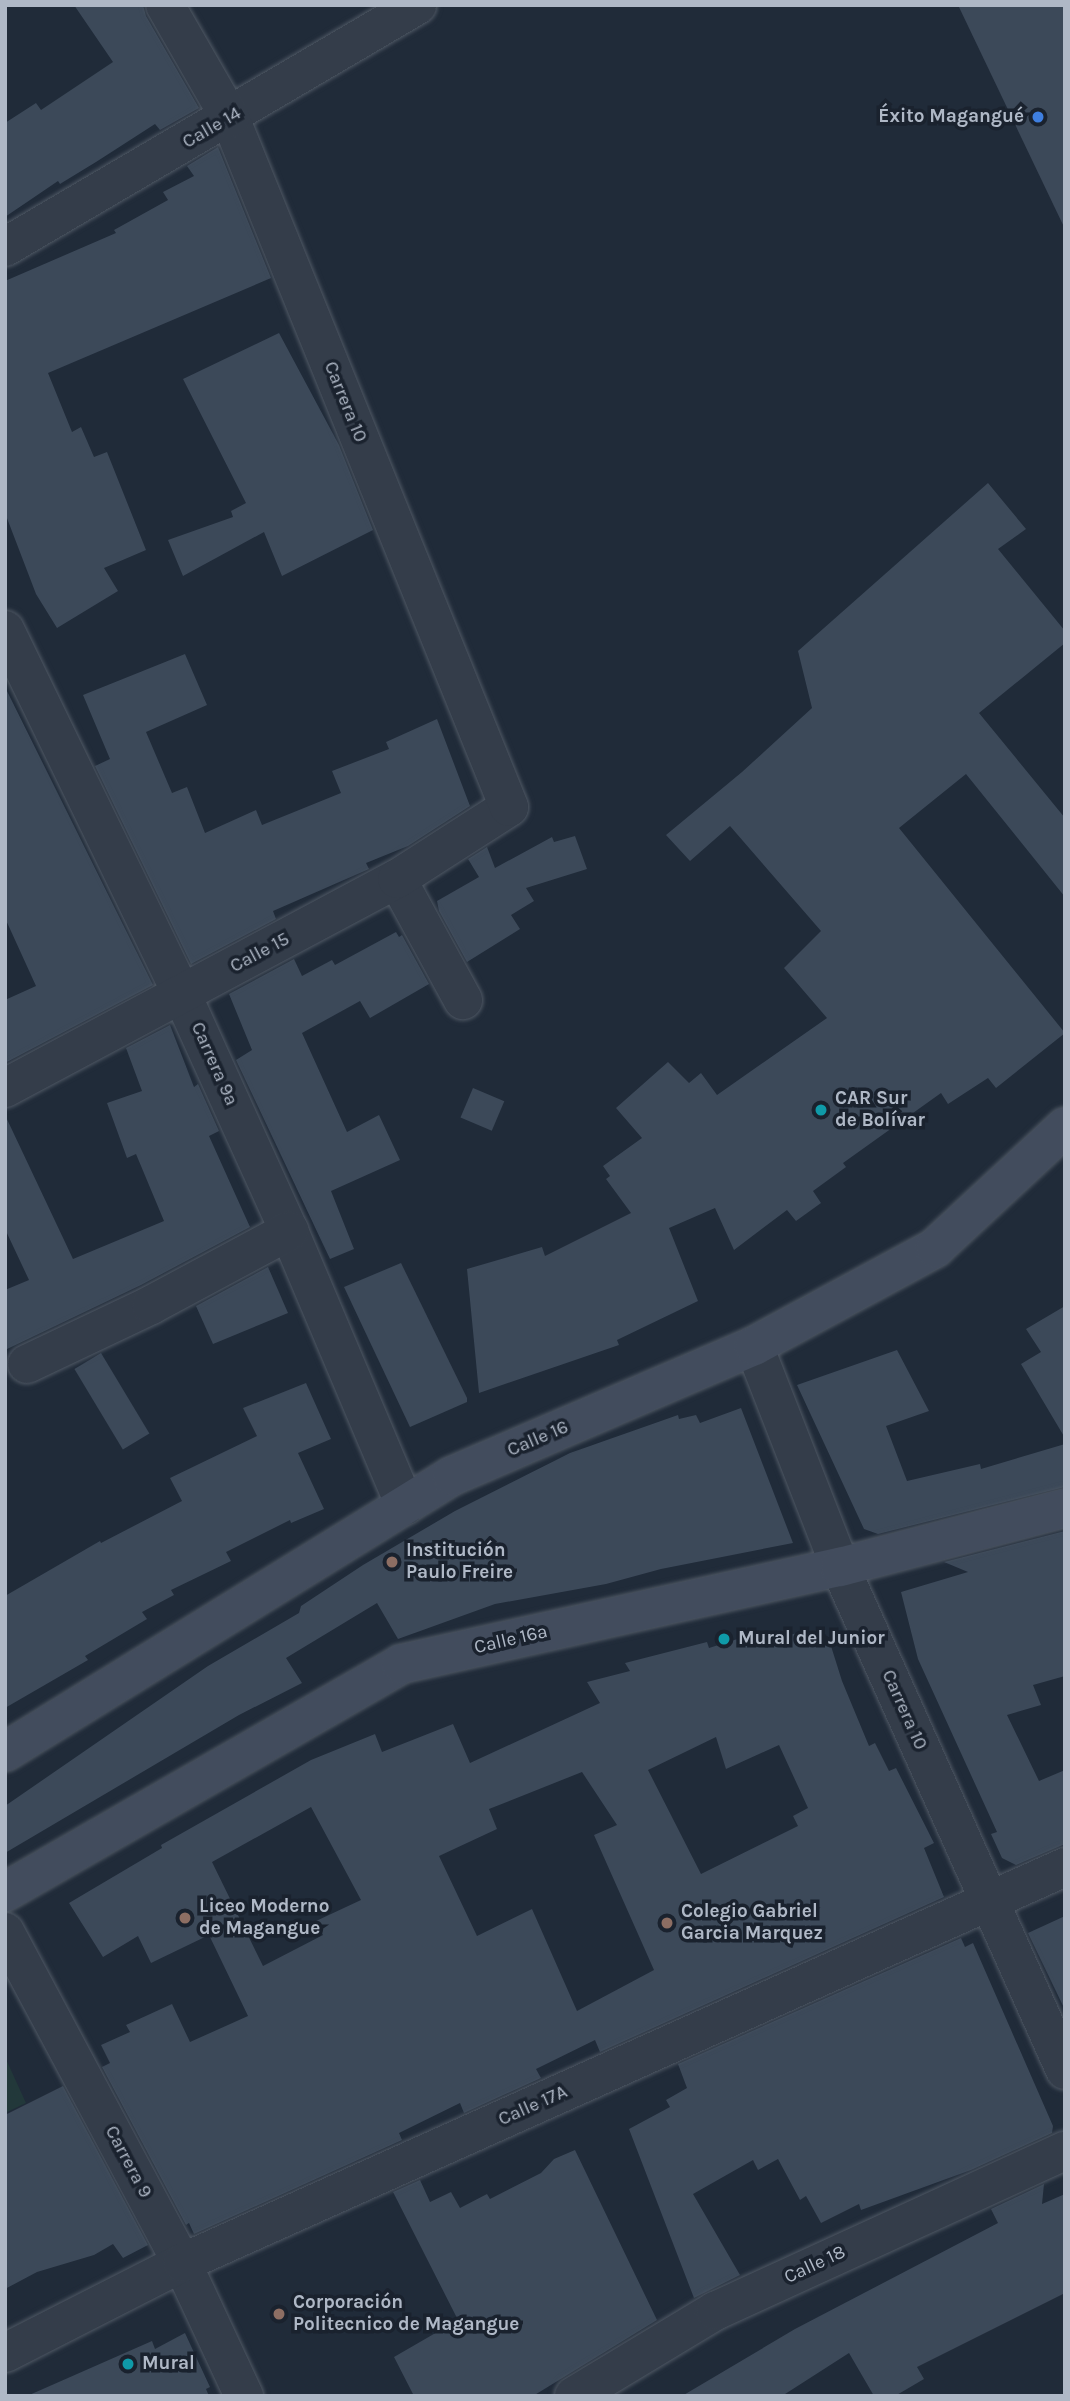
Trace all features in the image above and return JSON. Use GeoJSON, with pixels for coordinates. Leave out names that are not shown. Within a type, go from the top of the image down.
{"type":"FeatureCollection","features":[{"type":"Feature","properties":{"kind":"main road","name":"Calle 16"},"geometry":{"type":"LineString","coordinates":[[5,1752],[452,1476],[754,1346],[934,1248],[1065,1126]]}},
{"type":"Feature","properties":{"kind":"main road","name":"Calle 16a"},"geometry":{"type":"LineString","coordinates":[[5,1892],[334,1706],[401,1664],[840,1567],[1065,1508]]}},
{"type":"Feature","properties":{"kind":"street","name":"Carrera 10"},"geometry":{"type":"LineString","coordinates":[[165,5],[230,118],[509,807]]}},
{"type":"Feature","properties":{"kind":"street","name":"Calle 14"},"geometry":{"type":"LineString","coordinates":[[5,247],[230,118],[417,5]]}},
{"type":"Feature","properties":{"kind":"street","name":"Carrera 9a"},"geometry":{"type":"LineString","coordinates":[[5,630],[182,995],[289,1231],[405,1506]]}},
{"type":"Feature","properties":{"kind":"street","name":"Calle 15"},"geometry":{"type":"LineString","coordinates":[[5,1088],[397,879],[509,807]]}},
{"type":"Feature","properties":{"kind":"street"},"geometry":{"type":"LineString","coordinates":[[397,879],[463,1000]]}},
{"type":"Feature","properties":{"kind":"street"},"geometry":{"type":"LineString","coordinates":[[27,1364],[151,1305],[289,1231]]}},
{"type":"Feature","properties":{"kind":"street","name":"Carrera 10"},"geometry":{"type":"LineString","coordinates":[[754,1346],[840,1567],[1065,2070]]}},
{"type":"Feature","properties":{"kind":"street","name":"Calle 17A"},"geometry":{"type":"LineString","coordinates":[[5,2353],[182,2263],[1065,1867]]}},
{"type":"Feature","properties":{"kind":"street","name":"Carrera 9"},"geometry":{"type":"LineString","coordinates":[[5,1932],[182,2263],[244,2396]]}},
{"type":"Feature","properties":{"kind":"street","name":"Calle 18"},"geometry":{"type":"LineString","coordinates":[[574,2396],[715,2311],[1065,2151]]}},
{"type":"Feature","properties":{"kind":"green space"},"geometry":{"type":"Polygon","coordinates":[[[5,2057],[26,2103],[5,2113],[5,2057]]]}},
{"type":"Feature","properties":{"kind":"building"},"geometry":{"type":"Polygon","coordinates":[[[74,5],[143,5],[146,16],[199,108],[160,130],[155,124],[60,184],[58,181],[5,217],[5,123],[36,103],[41,110],[113,62],[74,5]]]}},
{"type":"Feature","properties":{"kind":"building","name":"Éxito Magangué"},"geometry":{"type":"Polygon","coordinates":[[[958,5],[1065,5],[1065,229],[958,5]]]}},
{"type":"Feature","properties":{"kind":"building"},"geometry":{"type":"Polygon","coordinates":[[[218,147],[271,278],[48,373],[72,432],[81,427],[94,457],[107,452],[146,550],[104,568],[118,591],[57,628],[36,594],[5,513],[5,281],[116,233],[114,230],[168,200],[163,192],[194,176],[187,166],[218,147]]]}},
{"type":"Feature","properties":{"kind":"building"},"geometry":{"type":"Polygon","coordinates":[[[279,333],[339,445],[373,530],[282,576],[264,532],[183,576],[168,540],[233,517],[231,511],[246,503],[183,379],[279,333]]]}},
{"type":"Feature","properties":{"kind":"building"},"geometry":{"type":"Polygon","coordinates":[[[988,483],[1026,529],[998,549],[1065,631],[1065,643],[979,713],[1065,818],[1065,897],[966,774],[899,828],[1065,1033],[996,1088],[988,1078],[948,1104],[941,1093],[843,1163],[846,1167],[813,1191],[821,1203],[796,1221],[787,1210],[734,1250],[715,1208],[669,1228],[698,1301],[617,1340],[619,1345],[479,1393],[467,1269],[542,1247],[545,1256],[631,1213],[606,1179],[610,1176],[603,1166],[642,1138],[616,1108],[668,1062],[689,1083],[701,1073],[717,1095],[827,1018],[784,968],[821,931],[730,826],[690,861],[666,835],[742,772],[812,708],[798,651],[988,483]]]}},
{"type":"Feature","properties":{"kind":"building"},"geometry":{"type":"Polygon","coordinates":[[[185,654],[207,705],[146,732],[172,793],[187,787],[205,833],[256,810],[262,825],[341,793],[332,771],[389,749],[386,742],[437,719],[470,806],[408,846],[366,863],[369,869],[273,911],[276,919],[191,964],[95,766],[110,759],[83,695],[185,654]]]}},
{"type":"Feature","properties":{"kind":"building"},"geometry":{"type":"Polygon","coordinates":[[[5,687],[153,985],[5,1063],[5,1000],[36,986],[5,918],[5,687]]]}},
{"type":"Feature","properties":{"kind":"building"},"geometry":{"type":"Polygon","coordinates":[[[575,836],[587,869],[526,888],[534,901],[511,915],[520,929],[467,962],[439,911],[437,901],[479,877],[468,859],[487,847],[495,868],[552,837],[554,842],[575,836]]]}},
{"type":"Feature","properties":{"kind":"building"},"geometry":{"type":"Polygon","coordinates":[[[396,932],[399,937],[402,935],[429,984],[370,1018],[360,1001],[302,1033],[347,1132],[379,1115],[400,1160],[331,1191],[354,1249],[330,1259],[236,1060],[252,1050],[229,994],[294,959],[302,976],[332,960],[335,965],[396,932]]]}},
{"type":"Feature","properties":{"kind":"building"},"geometry":{"type":"Polygon","coordinates":[[[170,1025],[194,1087],[198,1084],[219,1131],[209,1136],[250,1227],[141,1285],[5,1350],[5,1290],[29,1280],[5,1229],[5,1115],[73,1259],[164,1221],[136,1154],[127,1158],[107,1103],[142,1091],[126,1048],[170,1025]]]}},
{"type":"Feature","properties":{"kind":"building"},"geometry":{"type":"Polygon","coordinates":[[[473,1088],[504,1101],[492,1131],[460,1117],[473,1088]]]}},
{"type":"Feature","properties":{"kind":"building"},"geometry":{"type":"Polygon","coordinates":[[[401,1263],[467,1398],[467,1402],[410,1427],[344,1287],[401,1263]]]}},
{"type":"Feature","properties":{"kind":"building"},"geometry":{"type":"Polygon","coordinates":[[[268,1267],[288,1313],[213,1344],[196,1306],[268,1267]]]}},
{"type":"Feature","properties":{"kind":"building"},"geometry":{"type":"Polygon","coordinates":[[[1065,1306],[1065,1438],[1021,1364],[1041,1352],[1026,1329],[1065,1306]]]}},
{"type":"Feature","properties":{"kind":"building"},"geometry":{"type":"Polygon","coordinates":[[[897,1350],[929,1411],[886,1426],[907,1481],[980,1464],[981,1469],[1065,1444],[1065,1487],[878,1534],[864,1529],[797,1385],[897,1350]]]}},
{"type":"Feature","properties":{"kind":"building"},"geometry":{"type":"Polygon","coordinates":[[[101,1353],[149,1434],[123,1450],[74,1369],[101,1353]]]}},
{"type":"Feature","properties":{"kind":"building"},"geometry":{"type":"Polygon","coordinates":[[[306,1383],[331,1439],[298,1453],[324,1509],[291,1523],[290,1520],[226,1552],[231,1561],[171,1590],[174,1595],[142,1612],[147,1619],[85,1656],[88,1660],[5,1708],[5,1596],[100,1541],[101,1543],[182,1501],[170,1478],[257,1436],[243,1408],[306,1383]]]}},
{"type":"Feature","properties":{"kind":"building"},"geometry":{"type":"Polygon","coordinates":[[[741,1408],[793,1543],[661,1569],[606,1584],[495,1604],[398,1639],[377,1603],[286,1658],[302,1683],[239,1715],[5,1853],[5,1806],[208,1666],[299,1613],[301,1606],[363,1565],[455,1511],[570,1453],[678,1415],[679,1419],[696,1415],[700,1423],[741,1408]]]}},
{"type":"Feature","properties":{"kind":"building"},"geometry":{"type":"Polygon","coordinates":[[[1065,1531],[1065,1676],[1033,1685],[1041,1705],[1007,1715],[1039,1781],[1065,1770],[1065,1844],[1016,1865],[1002,1858],[991,1834],[997,1832],[918,1659],[901,1592],[968,1572],[944,1562],[1065,1531]]]}},
{"type":"Feature","properties":{"kind":"building"},"geometry":{"type":"Polygon","coordinates":[[[802,1632],[831,1646],[842,1681],[869,1746],[875,1743],[889,1771],[896,1768],[934,1843],[924,1848],[944,1897],[600,2052],[595,2040],[536,2069],[541,2078],[464,2113],[460,2103],[399,2133],[402,2140],[194,2234],[189,2223],[186,2225],[102,2067],[110,2063],[101,2045],[130,2032],[126,2025],[172,2004],[190,2042],[248,2016],[209,1935],[151,1963],[138,1936],[103,1957],[69,1903],[162,1848],[161,1845],[311,1760],[375,1734],[382,1752],[453,1724],[470,1763],[600,1703],[587,1682],[630,1671],[625,1663],[707,1642],[709,1648],[747,1636],[750,1644],[802,1632]],[[716,1737],[648,1770],[701,1874],[798,1826],[793,1816],[808,1808],[779,1745],[726,1769],[716,1737]],[[582,1772],[489,1809],[497,1829],[439,1856],[477,1936],[532,1909],[577,2011],[654,1970],[594,1835],[617,1825],[582,1772]],[[311,1807],[212,1862],[263,1966],[323,1935],[316,1921],[361,1900],[311,1807]]]}},
{"type":"Feature","properties":{"kind":"building"},"geometry":{"type":"Polygon","coordinates":[[[1065,1916],[1065,2010],[1028,1933],[1065,1916]]]}},
{"type":"Feature","properties":{"kind":"building"},"geometry":{"type":"Polygon","coordinates":[[[961,1938],[965,1947],[973,1943],[1053,2126],[1052,2133],[971,2170],[861,2210],[859,2204],[821,2223],[806,2196],[800,2200],[778,2159],[758,2170],[753,2160],[693,2194],[740,2275],[694,2298],[629,2129],[670,2107],[666,2100],[687,2088],[678,2064],[961,1938]]]}},
{"type":"Feature","properties":{"kind":"building"},"geometry":{"type":"Polygon","coordinates":[[[63,2086],[148,2245],[123,2258],[113,2244],[94,2255],[37,2272],[5,2289],[5,2115],[63,2086]]]}},
{"type":"Feature","properties":{"kind":"building"},"geometry":{"type":"Polygon","coordinates":[[[575,2150],[657,2320],[533,2396],[414,2396],[394,2357],[458,2320],[393,2192],[420,2180],[430,2202],[451,2192],[460,2208],[487,2194],[490,2199],[541,2173],[554,2159],[575,2150]]]}},
{"type":"Feature","properties":{"kind":"building"},"geometry":{"type":"Polygon","coordinates":[[[1044,2184],[1042,2204],[1065,2194],[1065,2293],[917,2367],[924,2379],[895,2396],[874,2396],[849,2353],[782,2396],[682,2396],[795,2329],[998,2223],[991,2209],[1044,2184]]]}},
{"type":"Feature","properties":{"kind":"building"},"geometry":{"type":"Polygon","coordinates":[[[185,2333],[210,2387],[206,2389],[209,2396],[27,2396],[152,2341],[155,2349],[185,2333]]]}},
{"type":"Feature","properties":{"kind":"place","name":"Éxito Magangué"},"geometry":{"type":"Point","coordinates":[1038,117]}},
{"type":"Feature","properties":{"kind":"place","name":"CAR Sur de Bolívar"},"geometry":{"type":"Point","coordinates":[821,1110]}},
{"type":"Feature","properties":{"kind":"place","name":"Institución Paulo Freire"},"geometry":{"type":"Point","coordinates":[392,1562]}},
{"type":"Feature","properties":{"kind":"place","name":"Mural del Junior"},"geometry":{"type":"Point","coordinates":[724,1639]}},
{"type":"Feature","properties":{"kind":"place","name":"Liceo Moderno de Magangue"},"geometry":{"type":"Point","coordinates":[185,1918]}},
{"type":"Feature","properties":{"kind":"place","name":"Colegio Gabriel Garcia Marquez"},"geometry":{"type":"Point","coordinates":[667,1923]}},
{"type":"Feature","properties":{"kind":"place","name":"Corporación Politecnico de Magangue"},"geometry":{"type":"Point","coordinates":[279,2314]}},
{"type":"Feature","properties":{"kind":"place","name":"Mural"},"geometry":{"type":"Point","coordinates":[128,2364]}}]}
